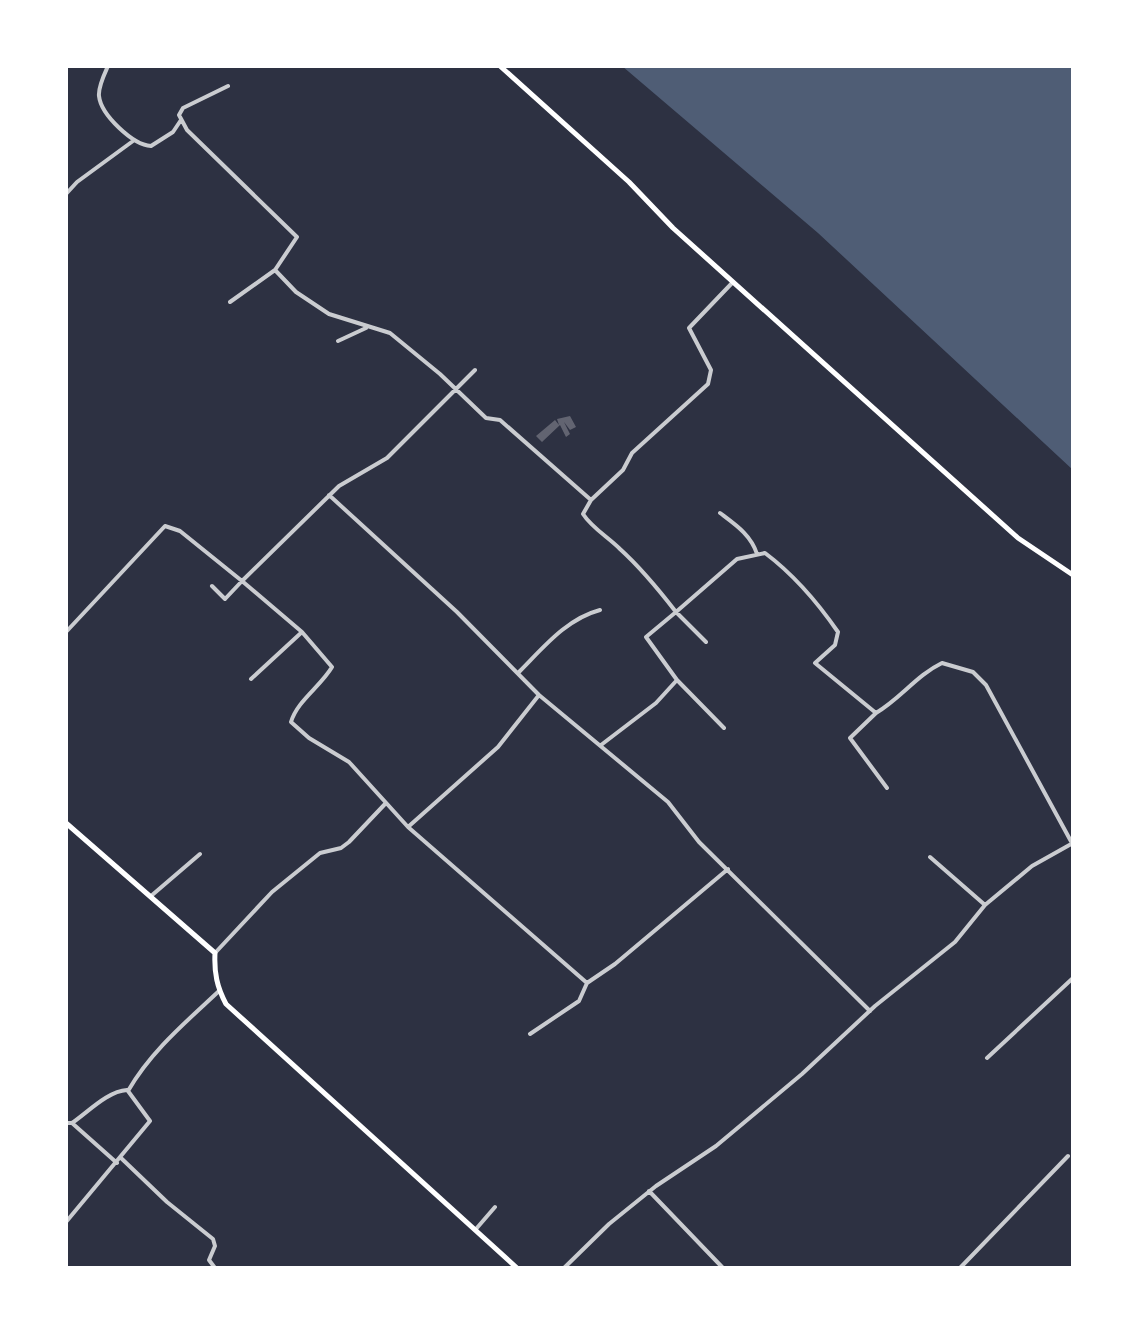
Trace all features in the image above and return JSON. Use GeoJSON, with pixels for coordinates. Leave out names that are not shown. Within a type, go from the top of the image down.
{"type":"FeatureCollection","features":[{"type":"Feature","properties":{"kind":"main road"},"geometry":{"type":"LineString","coordinates":[[500,66],[629,182],[673,228],[1018,538],[1073,575]]}},
{"type":"Feature","properties":{"kind":"main road"},"geometry":{"type":"LineString","coordinates":[[66,823],[215,953],[214,973],[226,1004],[517,1268]]}},
{"type":"Feature","properties":{"kind":"street"},"geometry":{"type":"LineString","coordinates":[[108,66],[98,95],[100,102],[120,130],[133,141],[151,146],[173,132],[181,120]]}},
{"type":"Feature","properties":{"kind":"street"},"geometry":{"type":"LineString","coordinates":[[228,86],[183,108],[179,115],[181,120],[187,130],[297,237],[275,270],[230,302]]}},
{"type":"Feature","properties":{"kind":"street"},"geometry":{"type":"LineString","coordinates":[[66,194],[77,182],[133,141]]}},
{"type":"Feature","properties":{"kind":"street"},"geometry":{"type":"LineString","coordinates":[[275,270],[296,292],[329,314],[390,333],[486,418],[500,420],[591,500]]}},
{"type":"Feature","properties":{"kind":"street"},"geometry":{"type":"LineString","coordinates":[[706,642],[634,562],[603,532],[588,523],[583,514],[607,482],[623,470],[632,453],[708,384],[711,376],[709,365],[689,328],[733,282]]}},
{"type":"Feature","properties":{"kind":"street"},"geometry":{"type":"LineString","coordinates":[[338,341],[368,327]]}},
{"type":"Feature","properties":{"kind":"street"},"geometry":{"type":"LineString","coordinates":[[212,586],[225,599],[329,495],[387,458],[475,370]]}},
{"type":"Feature","properties":{"kind":"street"},"geometry":{"type":"LineString","coordinates":[[329,495],[519,672],[539,695],[668,802],[699,842],[870,1011]]}},
{"type":"Feature","properties":{"kind":"street"},"geometry":{"type":"LineString","coordinates":[[720,513],[744,532],[754,544],[757,554]]}},
{"type":"Feature","properties":{"kind":"street"},"geometry":{"type":"LineString","coordinates":[[66,632],[108,589],[148,541],[165,526],[180,531],[302,632],[332,667],[324,682],[294,712],[291,722],[309,738],[349,762],[408,827],[587,983]]}},
{"type":"Feature","properties":{"kind":"street"},"geometry":{"type":"LineString","coordinates":[[724,728],[677,680],[646,637],[737,559],[765,553],[782,566],[823,610],[838,632],[835,645],[815,663],[876,713]]}},
{"type":"Feature","properties":{"kind":"street"},"geometry":{"type":"LineString","coordinates":[[519,672],[561,631],[583,615],[600,610]]}},
{"type":"Feature","properties":{"kind":"street"},"geometry":{"type":"LineString","coordinates":[[251,679],[302,632]]}},
{"type":"Feature","properties":{"kind":"street"},"geometry":{"type":"LineString","coordinates":[[564,1268],[649,1191],[716,1146],[802,1074],[870,1011],[955,942],[985,905],[1032,866],[1073,844],[986,685],[973,672],[942,663],[929,669],[850,738],[887,788]]}},
{"type":"Feature","properties":{"kind":"street"},"geometry":{"type":"LineString","coordinates":[[601,745],[656,703],[677,680]]}},
{"type":"Feature","properties":{"kind":"street"},"geometry":{"type":"LineString","coordinates":[[408,827],[498,747],[539,695]]}},
{"type":"Feature","properties":{"kind":"street"},"geometry":{"type":"LineString","coordinates":[[215,953],[272,892],[320,853],[341,848],[349,842],[386,804]]}},
{"type":"Feature","properties":{"kind":"street"},"geometry":{"type":"LineString","coordinates":[[150,897],[200,854]]}},
{"type":"Feature","properties":{"kind":"street"},"geometry":{"type":"LineString","coordinates":[[930,857],[985,905]]}},
{"type":"Feature","properties":{"kind":"street"},"geometry":{"type":"LineString","coordinates":[[530,1034],[579,1001],[587,983],[615,964],[728,869]]}},
{"type":"Feature","properties":{"kind":"street"},"geometry":{"type":"LineString","coordinates":[[987,1058],[1073,978]]}},
{"type":"Feature","properties":{"kind":"street"},"geometry":{"type":"LineString","coordinates":[[128,1091],[168,1039],[219,991]]}},
{"type":"Feature","properties":{"kind":"street"},"geometry":{"type":"LineString","coordinates":[[66,1222],[119,1160],[150,1121],[128,1091],[122,1090],[108,1096],[69,1123],[119,1160],[213,1239],[215,1246],[209,1260],[215,1268]]}},
{"type":"Feature","properties":{"kind":"street"},"geometry":{"type":"LineString","coordinates":[[960,1268],[1068,1156]]}},
{"type":"Feature","properties":{"kind":"street"},"geometry":{"type":"LineString","coordinates":[[649,1191],[723,1268]]}},
{"type":"Feature","properties":{"kind":"street"},"geometry":{"type":"LineString","coordinates":[[476,1229],[495,1207]]}},
{"type":"Feature","properties":{"kind":"water"},"geometry":{"type":"Polygon","coordinates":[[[622,66],[1073,66],[1073,470],[818,233],[622,66]]]}},
{"type":"Feature","properties":{"kind":"building"},"geometry":{"type":"Polygon","coordinates":[[[570,416],[576,427],[570,430],[564,422],[570,434],[566,437],[560,425],[542,442],[536,436],[555,420],[559,425],[557,419],[570,416]]]}}]}
